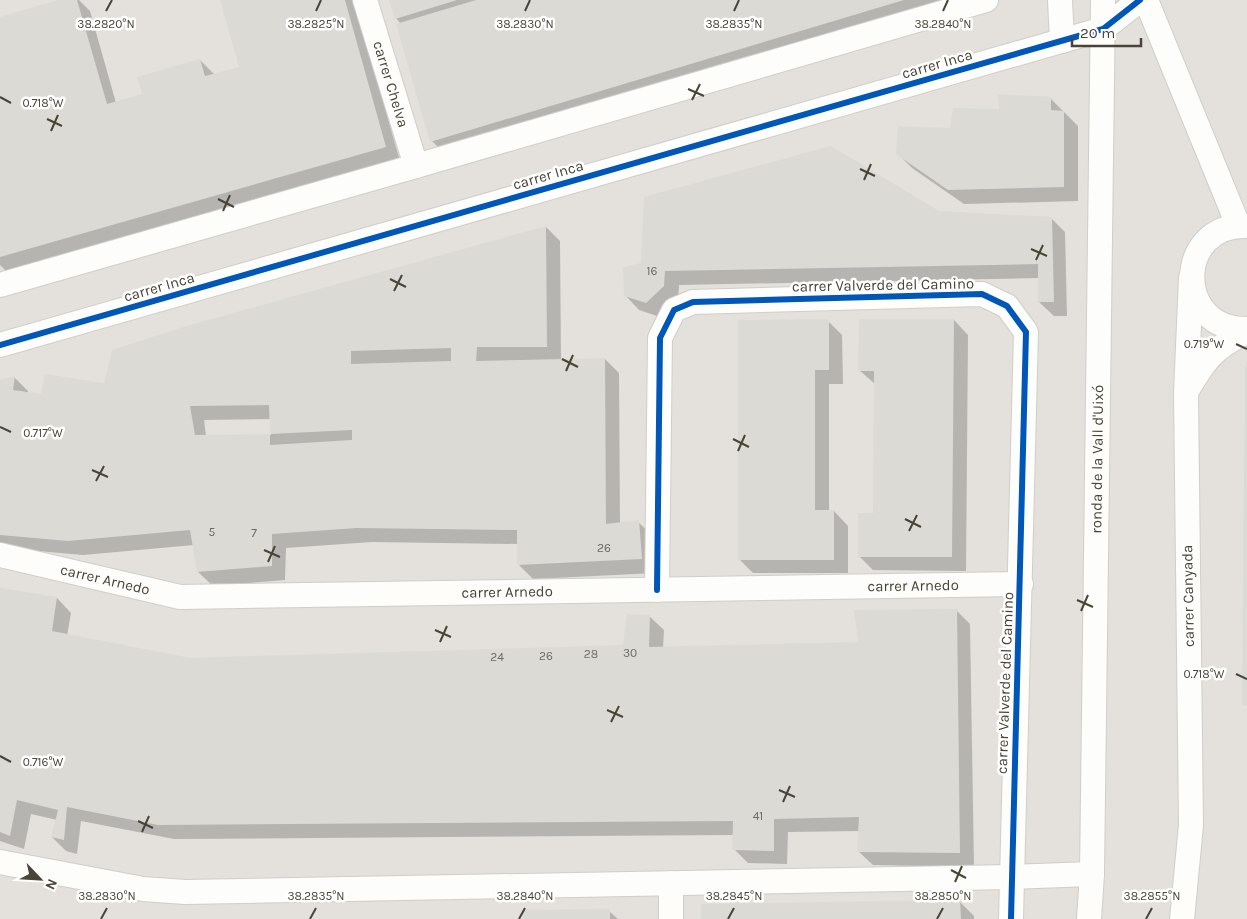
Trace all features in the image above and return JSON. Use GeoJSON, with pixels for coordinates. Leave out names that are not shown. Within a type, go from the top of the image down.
{"type":"FeatureCollection","features":[{"type":"Feature","properties":{"kind":"street","name":"carrer Chelva"},"geometry":{"type":"LineString","coordinates":[[365,0],[416,166]]}},
{"type":"Feature","properties":{"kind":"street"},"geometry":{"type":"LineString","coordinates":[[0,285],[986,0]]}},
{"type":"Feature","properties":{"kind":"street"},"geometry":{"type":"LineString","coordinates":[[1060,0],[1062,41]]}},
{"type":"Feature","properties":{"kind":"street","name":"ronda de la Vall d'Uixó"},"geometry":{"type":"LineString","coordinates":[[1089,919],[1092,874],[1103,0]]}},
{"type":"Feature","properties":{"kind":"street"},"geometry":{"type":"LineString","coordinates":[[1103,29],[1140,0]]}},
{"type":"Feature","properties":{"kind":"street"},"geometry":{"type":"LineString","coordinates":[[1146,0],[1242,226]]}},
{"type":"Feature","properties":{"kind":"street","name":"carrer Inca"},"geometry":{"type":"LineString","coordinates":[[0,345],[1103,29]]}},
{"type":"Feature","properties":{"kind":"street","name":"carrer Canyada"},"geometry":{"type":"LineString","coordinates":[[1182,919],[1190,824],[1186,393],[1191,278],[1193,263],[1199,249],[1210,237],[1223,229],[1242,226]]}},
{"type":"Feature","properties":{"kind":"street"},"geometry":{"type":"LineString","coordinates":[[1191,278],[1194,296],[1203,312],[1218,324],[1235,330],[1247,331]]}},
{"type":"Feature","properties":{"kind":"street","name":"carrer Valverde del Camino"},"geometry":{"type":"LineString","coordinates":[[657,590],[660,338],[674,310],[692,302],[982,294],[1008,306],[1026,332],[1011,919]]}},
{"type":"Feature","properties":{"kind":"street"},"geometry":{"type":"LineString","coordinates":[[1186,393],[1204,362],[1228,340],[1247,331]]}},
{"type":"Feature","properties":{"kind":"street","name":"carrer Arnedo"},"geometry":{"type":"LineString","coordinates":[[0,555],[180,597],[1021,584]]}},
{"type":"Feature","properties":{"kind":"street"},"geometry":{"type":"LineString","coordinates":[[0,862],[143,889],[185,892],[1092,874]]}},
{"type":"Feature","properties":{"kind":"street"},"geometry":{"type":"LineString","coordinates":[[671,883],[671,919]]}},
{"type":"Feature","properties":{"kind":"shaded area"},"geometry":{"type":"Polygon","coordinates":[[[0,0],[1247,0],[1247,919],[0,919],[0,0]]]}},
{"type":"Feature","properties":{"kind":"building"},"geometry":{"type":"Polygon","coordinates":[[[58,0],[77,0],[107,104],[142,94],[137,77],[200,59],[205,76],[239,67],[220,0],[345,0],[386,147],[0,257],[0,17],[58,0]]]}},
{"type":"Feature","properties":{"kind":"building"},"geometry":{"type":"Polygon","coordinates":[[[389,0],[457,0],[395,19],[389,0]]]}},
{"type":"Feature","properties":{"kind":"building"},"geometry":{"type":"Polygon","coordinates":[[[476,0],[904,0],[430,142],[396,24],[476,0]]]}},
{"type":"Feature","properties":{"kind":"building"},"geometry":{"type":"Polygon","coordinates":[[[998,94],[1051,97],[1051,110],[1064,111],[1064,187],[948,190],[896,154],[898,126],[950,128],[953,108],[999,109],[998,94]]]}},
{"type":"Feature","properties":{"kind":"building"},"geometry":{"type":"Polygon","coordinates":[[[831,146],[939,211],[1052,217],[1054,302],[1038,302],[1038,264],[665,271],[664,286],[646,303],[624,296],[623,267],[641,263],[644,197],[831,146]]]}},
{"type":"Feature","properties":{"kind":"building"},"geometry":{"type":"Polygon","coordinates":[[[546,226],[547,347],[477,347],[476,361],[605,358],[606,524],[639,520],[642,559],[517,565],[517,530],[357,528],[272,534],[272,566],[197,572],[190,530],[68,541],[0,535],[0,380],[15,376],[13,390],[41,394],[45,374],[104,383],[112,350],[183,327],[546,226]],[[451,348],[351,351],[351,364],[451,361],[451,348]],[[269,405],[190,406],[195,435],[270,434],[269,405]],[[352,430],[270,434],[270,445],[352,440],[352,430]]]}},
{"type":"Feature","properties":{"kind":"building"},"geometry":{"type":"Polygon","coordinates":[[[829,319],[829,370],[815,370],[815,510],[834,510],[834,560],[738,560],[738,320],[829,319]]]}},
{"type":"Feature","properties":{"kind":"building"},"geometry":{"type":"Polygon","coordinates":[[[859,319],[954,319],[952,557],[858,557],[858,513],[873,513],[874,371],[858,371],[859,319]]]}},
{"type":"Feature","properties":{"kind":"building"},"geometry":{"type":"Polygon","coordinates":[[[1246,362],[1247,705],[1242,705],[1245,369],[1246,362]]]}},
{"type":"Feature","properties":{"kind":"building"},"geometry":{"type":"Polygon","coordinates":[[[0,588],[57,597],[52,631],[191,658],[623,645],[627,614],[650,615],[649,647],[858,642],[854,610],[957,609],[960,853],[857,852],[859,817],[774,819],[774,851],[732,850],[733,821],[158,825],[67,807],[64,840],[51,837],[58,810],[17,800],[10,836],[0,832],[0,588]]]}},
{"type":"Feature","properties":{"kind":"building"},"geometry":{"type":"Polygon","coordinates":[[[960,900],[961,919],[701,919],[701,904],[960,900]]]}},
{"type":"Feature","properties":{"kind":"building"},"geometry":{"type":"Polygon","coordinates":[[[610,909],[610,919],[523,919],[523,910],[610,909]]]}},
{"type":"Feature","properties":{"kind":"cycle path"},"geometry":{"type":"LineString","coordinates":[[0,345],[1103,29],[1140,0]]}},
{"type":"Feature","properties":{"kind":"cycle path"},"geometry":{"type":"LineString","coordinates":[[657,590],[660,338],[674,310],[693,302],[982,294],[1007,306],[1026,332],[1011,919]]}}]}
